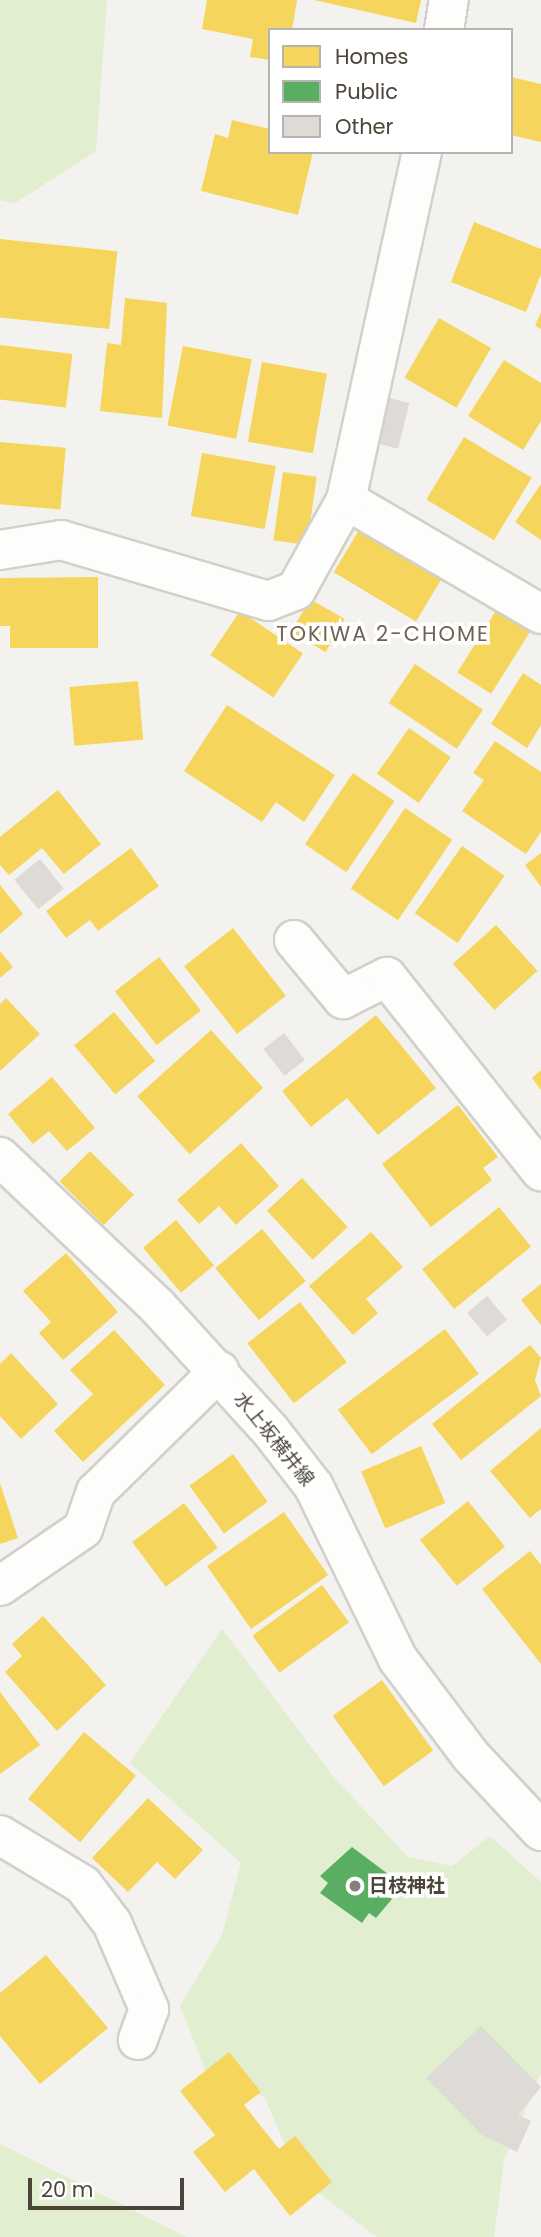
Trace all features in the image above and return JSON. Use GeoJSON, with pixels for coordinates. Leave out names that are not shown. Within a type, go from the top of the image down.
{"type":"FeatureCollection","features":[{"type":"Feature","properties":{"kind":"street"},"geometry":{"type":"LineString","coordinates":[[444,28],[449,0]]}},
{"type":"Feature","properties":{"kind":"street"},"geometry":{"type":"LineString","coordinates":[[0,550],[61,540],[268,601],[296,590],[346,500],[422,154]]}},
{"type":"Feature","properties":{"kind":"street"},"geometry":{"type":"LineString","coordinates":[[346,500],[541,614]]}},
{"type":"Feature","properties":{"kind":"street"},"geometry":{"type":"LineString","coordinates":[[294,940],[343,999],[387,977],[541,1171]]}},
{"type":"Feature","properties":{"kind":"street","name":"水上坂横井線"},"geometry":{"type":"LineString","coordinates":[[0,1157],[219,1371],[313,1487],[398,1659],[470,1755],[541,1831]]}},
{"type":"Feature","properties":{"kind":"street"},"geometry":{"type":"LineString","coordinates":[[0,1586],[83,1529],[96,1492],[219,1371]]}},
{"type":"Feature","properties":{"kind":"street"},"geometry":{"type":"LineString","coordinates":[[0,1835],[83,1885],[112,1923],[149,2009],[138,2040]]}},
{"type":"Feature","properties":{"kind":"green space"},"geometry":{"type":"Polygon","coordinates":[[[0,0],[107,0],[96,151],[15,203],[0,200],[0,0]]]}},
{"type":"Feature","properties":{"kind":"green space"},"geometry":{"type":"Polygon","coordinates":[[[222,1629],[333,1776],[408,1857],[452,1866],[490,1836],[541,1882],[541,2073],[504,2161],[494,2237],[377,2237],[300,2179],[264,2096],[212,2087],[180,2006],[222,1935],[241,1863],[130,1763],[222,1629]]]}},
{"type":"Feature","properties":{"kind":"green space"},"geometry":{"type":"Polygon","coordinates":[[[0,2144],[11,2149],[187,2237],[0,2237],[0,2144]]]}},
{"type":"Feature","properties":{"kind":"building: Homes"},"geometry":{"type":"Polygon","coordinates":[[[207,0],[297,0],[292,28],[268,28],[268,60],[250,57],[253,39],[202,29],[207,0]]]}},
{"type":"Feature","properties":{"kind":"building: Homes"},"geometry":{"type":"Polygon","coordinates":[[[314,0],[421,0],[416,23],[314,0]]]}},
{"type":"Feature","properties":{"kind":"building: Homes"},"geometry":{"type":"Polygon","coordinates":[[[513,77],[541,84],[541,142],[513,135],[513,77]]]}},
{"type":"Feature","properties":{"kind":"building: Homes"},"geometry":{"type":"Polygon","coordinates":[[[232,120],[268,129],[268,154],[313,154],[298,215],[201,191],[215,134],[228,138],[232,120]]]}},
{"type":"Feature","properties":{"kind":"building: Homes"},"geometry":{"type":"Polygon","coordinates":[[[474,222],[541,249],[541,274],[526,312],[451,282],[474,222]]]}},
{"type":"Feature","properties":{"kind":"building: Homes"},"geometry":{"type":"Polygon","coordinates":[[[0,239],[117,251],[109,329],[0,317],[0,239]]]}},
{"type":"Feature","properties":{"kind":"building: Homes"},"geometry":{"type":"Polygon","coordinates":[[[125,298],[167,303],[162,418],[100,411],[107,343],[121,345],[125,298]]]}},
{"type":"Feature","properties":{"kind":"building: Homes"},"geometry":{"type":"Polygon","coordinates":[[[541,312],[541,329],[535,326],[541,312]]]}},
{"type":"Feature","properties":{"kind":"building: Homes"},"geometry":{"type":"Polygon","coordinates":[[[439,318],[491,348],[456,408],[404,378],[439,318]]]}},
{"type":"Feature","properties":{"kind":"building: Homes"},"geometry":{"type":"Polygon","coordinates":[[[0,345],[72,354],[66,407],[0,399],[0,345]]]}},
{"type":"Feature","properties":{"kind":"building: Homes"},"geometry":{"type":"Polygon","coordinates":[[[183,346],[252,359],[236,439],[168,426],[183,346]]]}},
{"type":"Feature","properties":{"kind":"building: Homes"},"geometry":{"type":"Polygon","coordinates":[[[504,360],[541,383],[541,421],[523,450],[468,416],[504,360]]]}},
{"type":"Feature","properties":{"kind":"building: Homes"},"geometry":{"type":"Polygon","coordinates":[[[262,362],[327,373],[313,453],[248,442],[262,362]]]}},
{"type":"Feature","properties":{"kind":"building: Homes"},"geometry":{"type":"Polygon","coordinates":[[[464,437],[532,478],[494,540],[426,500],[464,437]]]}},
{"type":"Feature","properties":{"kind":"building: Homes"},"geometry":{"type":"Polygon","coordinates":[[[0,442],[66,448],[60,510],[0,504],[0,442]]]}},
{"type":"Feature","properties":{"kind":"building: Homes"},"geometry":{"type":"Polygon","coordinates":[[[202,453],[276,466],[265,529],[191,516],[202,453]]]}},
{"type":"Feature","properties":{"kind":"building: Homes"},"geometry":{"type":"Polygon","coordinates":[[[283,472],[317,477],[307,545],[273,540],[283,472]]]}},
{"type":"Feature","properties":{"kind":"building: Homes"},"geometry":{"type":"Polygon","coordinates":[[[541,484],[541,540],[515,522],[541,484]]]}},
{"type":"Feature","properties":{"kind":"building: Homes"},"geometry":{"type":"Polygon","coordinates":[[[362,525],[444,574],[416,622],[334,572],[362,525]]]}},
{"type":"Feature","properties":{"kind":"building: Homes"},"geometry":{"type":"Polygon","coordinates":[[[98,577],[98,648],[10,648],[10,626],[0,626],[0,578],[98,577]]]}},
{"type":"Feature","properties":{"kind":"building: Homes"},"geometry":{"type":"Polygon","coordinates":[[[310,599],[345,619],[326,652],[291,632],[310,599]]]}},
{"type":"Feature","properties":{"kind":"building: Homes"},"geometry":{"type":"Polygon","coordinates":[[[497,609],[531,630],[491,694],[457,673],[497,609]]]}},
{"type":"Feature","properties":{"kind":"building: Homes"},"geometry":{"type":"Polygon","coordinates":[[[240,611],[303,653],[273,697],[210,655],[240,611]]]}},
{"type":"Feature","properties":{"kind":"building: Homes"},"geometry":{"type":"Polygon","coordinates":[[[415,664],[483,710],[457,749],[389,703],[415,664]]]}},
{"type":"Feature","properties":{"kind":"building: Homes"},"geometry":{"type":"Polygon","coordinates":[[[523,673],[541,685],[541,725],[527,748],[491,724],[523,673]]]}},
{"type":"Feature","properties":{"kind":"building: Homes"},"geometry":{"type":"Polygon","coordinates":[[[138,681],[143,740],[74,746],[69,687],[138,681]]]}},
{"type":"Feature","properties":{"kind":"building: Homes"},"geometry":{"type":"Polygon","coordinates":[[[227,705],[335,775],[304,822],[276,802],[262,822],[184,771],[227,705]]]}},
{"type":"Feature","properties":{"kind":"building: Homes"},"geometry":{"type":"Polygon","coordinates":[[[409,728],[451,757],[419,803],[377,774],[409,728]]]}},
{"type":"Feature","properties":{"kind":"building: Homes"},"geometry":{"type":"Polygon","coordinates":[[[495,741],[541,772],[541,832],[526,854],[462,811],[484,780],[473,773],[495,741]]]}},
{"type":"Feature","properties":{"kind":"building: Homes"},"geometry":{"type":"Polygon","coordinates":[[[353,773],[394,801],[346,872],[305,844],[353,773]]]}},
{"type":"Feature","properties":{"kind":"building: Homes"},"geometry":{"type":"Polygon","coordinates":[[[58,790],[101,844],[64,874],[42,848],[9,875],[0,865],[0,837],[58,790]]]}},
{"type":"Feature","properties":{"kind":"building: Homes"},"geometry":{"type":"Polygon","coordinates":[[[405,808],[452,840],[398,920],[351,888],[405,808]]]}},
{"type":"Feature","properties":{"kind":"building: Homes"},"geometry":{"type":"Polygon","coordinates":[[[462,846],[505,876],[458,943],[415,913],[462,846]]]}},
{"type":"Feature","properties":{"kind":"building: Homes"},"geometry":{"type":"Polygon","coordinates":[[[131,848],[159,886],[98,931],[90,920],[66,938],[46,911],[131,848]]]}},
{"type":"Feature","properties":{"kind":"building: Homes"},"geometry":{"type":"Polygon","coordinates":[[[541,853],[541,887],[525,865],[541,853]]]}},
{"type":"Feature","properties":{"kind":"building: Homes"},"geometry":{"type":"Polygon","coordinates":[[[0,885],[23,914],[0,934],[0,885]]]}},
{"type":"Feature","properties":{"kind":"building: Homes"},"geometry":{"type":"Polygon","coordinates":[[[496,925],[537,971],[494,1010],[453,964],[496,925]]]}},
{"type":"Feature","properties":{"kind":"building: Homes"},"geometry":{"type":"Polygon","coordinates":[[[233,928],[286,996],[237,1034],[184,966],[233,928]]]}},
{"type":"Feature","properties":{"kind":"building: Homes"},"geometry":{"type":"Polygon","coordinates":[[[0,951],[13,967],[0,978],[0,951]]]}},
{"type":"Feature","properties":{"kind":"building: Homes"},"geometry":{"type":"Polygon","coordinates":[[[159,957],[201,1011],[157,1045],[115,991],[159,957]]]}},
{"type":"Feature","properties":{"kind":"building: Homes"},"geometry":{"type":"Polygon","coordinates":[[[6,998],[40,1034],[0,1071],[0,1004],[6,998]]]}},
{"type":"Feature","properties":{"kind":"building: Homes"},"geometry":{"type":"Polygon","coordinates":[[[114,1012],[155,1061],[115,1094],[74,1045],[114,1012]]]}},
{"type":"Feature","properties":{"kind":"building: Homes"},"geometry":{"type":"Polygon","coordinates":[[[376,1015],[436,1088],[378,1135],[347,1098],[311,1127],[282,1091],[376,1015]]]}},
{"type":"Feature","properties":{"kind":"building: Homes"},"geometry":{"type":"Polygon","coordinates":[[[211,1030],[263,1088],[190,1154],[137,1096],[211,1030]]]}},
{"type":"Feature","properties":{"kind":"building: Homes"},"geometry":{"type":"Polygon","coordinates":[[[541,1070],[541,1090],[532,1078],[541,1070]]]}},
{"type":"Feature","properties":{"kind":"building: Homes"},"geometry":{"type":"Polygon","coordinates":[[[52,1077],[95,1128],[67,1151],[49,1131],[33,1144],[8,1114],[52,1077]]]}},
{"type":"Feature","properties":{"kind":"building: Homes"},"geometry":{"type":"Polygon","coordinates":[[[458,1105],[498,1157],[483,1168],[492,1180],[431,1227],[382,1164],[458,1105]]]}},
{"type":"Feature","properties":{"kind":"building: Homes"},"geometry":{"type":"Polygon","coordinates":[[[241,1143],[279,1186],[236,1225],[219,1206],[199,1224],[177,1200],[241,1143]]]}},
{"type":"Feature","properties":{"kind":"building: Homes"},"geometry":{"type":"Polygon","coordinates":[[[90,1151],[134,1195],[103,1225],[60,1181],[90,1151]]]}},
{"type":"Feature","properties":{"kind":"building: Homes"},"geometry":{"type":"Polygon","coordinates":[[[302,1178],[348,1227],[313,1260],[267,1211],[302,1178]]]}},
{"type":"Feature","properties":{"kind":"building: Homes"},"geometry":{"type":"Polygon","coordinates":[[[499,1207],[531,1247],[454,1309],[422,1269],[499,1207]]]}},
{"type":"Feature","properties":{"kind":"building: Homes"},"geometry":{"type":"Polygon","coordinates":[[[176,1220],[214,1265],[181,1293],[143,1248],[176,1220]]]}},
{"type":"Feature","properties":{"kind":"building: Homes"},"geometry":{"type":"Polygon","coordinates":[[[262,1229],[306,1281],[259,1320],[215,1268],[262,1229]]]}},
{"type":"Feature","properties":{"kind":"building: Homes"},"geometry":{"type":"Polygon","coordinates":[[[371,1232],[403,1267],[366,1299],[378,1313],[353,1335],[309,1286],[371,1232]]]}},
{"type":"Feature","properties":{"kind":"building: Homes"},"geometry":{"type":"Polygon","coordinates":[[[66,1253],[118,1312],[63,1360],[39,1333],[51,1322],[23,1291],[66,1253]]]}},
{"type":"Feature","properties":{"kind":"building: Homes"},"geometry":{"type":"Polygon","coordinates":[[[541,1284],[541,1325],[521,1300],[541,1284]]]}},
{"type":"Feature","properties":{"kind":"building: Homes"},"geometry":{"type":"Polygon","coordinates":[[[300,1302],[347,1362],[294,1403],[247,1343],[300,1302]]]}},
{"type":"Feature","properties":{"kind":"building: Homes"},"geometry":{"type":"Polygon","coordinates":[[[445,1329],[479,1374],[372,1454],[338,1410],[445,1329]]]}},
{"type":"Feature","properties":{"kind":"building: Homes"},"geometry":{"type":"Polygon","coordinates":[[[114,1330],[165,1385],[83,1462],[54,1431],[93,1394],[70,1370],[114,1330]]]}},
{"type":"Feature","properties":{"kind":"building: Homes"},"geometry":{"type":"Polygon","coordinates":[[[530,1345],[541,1358],[535,1380],[541,1396],[461,1460],[432,1424],[530,1345]]]}},
{"type":"Feature","properties":{"kind":"building: Homes"},"geometry":{"type":"Polygon","coordinates":[[[11,1353],[58,1404],[21,1439],[0,1416],[0,1364],[11,1353]]]}},
{"type":"Feature","properties":{"kind":"building: Homes"},"geometry":{"type":"Polygon","coordinates":[[[541,1428],[541,1509],[530,1518],[490,1471],[541,1428]]]}},
{"type":"Feature","properties":{"kind":"building: Homes"},"geometry":{"type":"Polygon","coordinates":[[[421,1446],[445,1503],[385,1528],[361,1471],[421,1446]]]}},
{"type":"Feature","properties":{"kind":"building: Homes"},"geometry":{"type":"Polygon","coordinates":[[[233,1454],[268,1502],[224,1533],[189,1486],[233,1454]]]}},
{"type":"Feature","properties":{"kind":"building: Homes"},"geometry":{"type":"Polygon","coordinates":[[[0,1483],[18,1538],[0,1544],[0,1483]]]}},
{"type":"Feature","properties":{"kind":"building: Homes"},"geometry":{"type":"Polygon","coordinates":[[[468,1501],[505,1547],[457,1586],[420,1540],[468,1501]]]}},
{"type":"Feature","properties":{"kind":"building: Homes"},"geometry":{"type":"Polygon","coordinates":[[[184,1503],[218,1548],[166,1587],[132,1542],[184,1503]]]}},
{"type":"Feature","properties":{"kind":"building: Homes"},"geometry":{"type":"Polygon","coordinates":[[[284,1512],[328,1575],[251,1629],[207,1566],[284,1512]]]}},
{"type":"Feature","properties":{"kind":"building: Homes"},"geometry":{"type":"Polygon","coordinates":[[[530,1551],[541,1565],[541,1664],[482,1589],[530,1551]]]}},
{"type":"Feature","properties":{"kind":"building: Homes"},"geometry":{"type":"Polygon","coordinates":[[[322,1585],[349,1622],[279,1673],[252,1636],[322,1585]]]}},
{"type":"Feature","properties":{"kind":"building: Homes"},"geometry":{"type":"Polygon","coordinates":[[[43,1616],[106,1685],[57,1731],[5,1672],[22,1656],[12,1644],[43,1616]]]}},
{"type":"Feature","properties":{"kind":"building: Homes"},"geometry":{"type":"Polygon","coordinates":[[[382,1680],[433,1750],[384,1786],[333,1716],[382,1680]]]}},
{"type":"Feature","properties":{"kind":"building: Homes"},"geometry":{"type":"Polygon","coordinates":[[[0,1692],[40,1745],[0,1774],[0,1692]]]}},
{"type":"Feature","properties":{"kind":"building: Homes"},"geometry":{"type":"Polygon","coordinates":[[[84,1732],[136,1776],[80,1842],[28,1799],[84,1732]]]}},
{"type":"Feature","properties":{"kind":"building: Homes"},"geometry":{"type":"Polygon","coordinates":[[[148,1798],[203,1850],[175,1879],[157,1862],[128,1892],[92,1858],[148,1798]]]}},
{"type":"Feature","properties":{"kind":"building: Homes"},"geometry":{"type":"Polygon","coordinates":[[[46,1955],[108,2028],[40,2084],[0,2036],[0,1993],[46,1955]]]}},
{"type":"Feature","properties":{"kind":"building: Homes"},"geometry":{"type":"Polygon","coordinates":[[[229,2052],[261,2092],[244,2105],[279,2149],[295,2136],[332,2182],[290,2216],[254,2169],[225,2192],[193,2152],[215,2135],[180,2091],[229,2052]]]}},
{"type":"Feature","properties":{"kind":"building: Public"},"geometry":{"type":"Polygon","coordinates":[[[352,1847],[396,1880],[385,1894],[392,1899],[376,1918],[369,1913],[362,1923],[320,1893],[328,1883],[320,1876],[352,1847]]]}},
{"type":"Feature","properties":{"kind":"building: Other"},"geometry":{"type":"Polygon","coordinates":[[[389,398],[409,403],[398,449],[378,444],[389,398]]]}},
{"type":"Feature","properties":{"kind":"building: Other"},"geometry":{"type":"Polygon","coordinates":[[[40,859],[64,889],[38,909],[14,880],[40,859]]]}},
{"type":"Feature","properties":{"kind":"building: Other"},"geometry":{"type":"Polygon","coordinates":[[[284,1033],[305,1060],[284,1076],[264,1049],[284,1033]]]}},
{"type":"Feature","properties":{"kind":"building: Other"},"geometry":{"type":"Polygon","coordinates":[[[487,1296],[507,1320],[487,1336],[467,1313],[487,1296]]]}},
{"type":"Feature","properties":{"kind":"building: Other"},"geometry":{"type":"Polygon","coordinates":[[[481,2026],[541,2087],[518,2115],[531,2121],[517,2152],[482,2135],[426,2078],[481,2026]]]}},
{"type":"Feature","properties":{"kind":"place","name":"日枝神社"},"geometry":{"type":"Point","coordinates":[355,1886]}},
{"type":"Feature","properties":{"kind":"district","name":"TOKIWA 2-CHOME"},"geometry":{"type":"Point","coordinates":[383,634]}}]}
